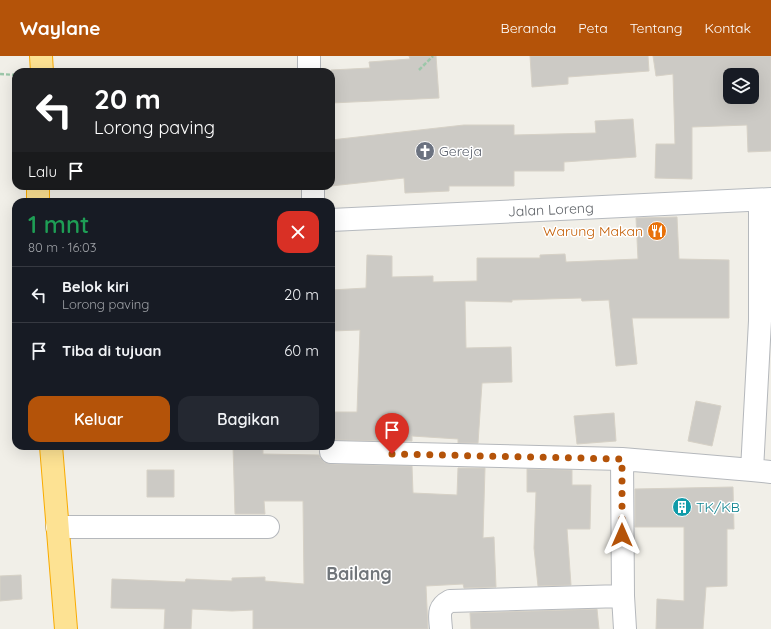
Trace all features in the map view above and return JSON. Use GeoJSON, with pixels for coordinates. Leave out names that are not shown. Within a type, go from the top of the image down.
{"type":"FeatureCollection","features":[{"type":"Feature","properties":{"kind":"highway"},"geometry":{"type":"LineString","coordinates":[[41,56],[42,68]]}},
{"type":"Feature","properties":{"kind":"highway"},"geometry":{"type":"LineString","coordinates":[[51,450],[66,629]]}},
{"type":"Feature","properties":{"kind":"street"},"geometry":{"type":"LineString","coordinates":[[309,56],[310,68]]}},
{"type":"Feature","properties":{"kind":"street"},"geometry":{"type":"LineString","coordinates":[[331,452],[622,459],[761,471],[760,321],[766,200]]}},
{"type":"Feature","properties":{"kind":"street","name":"Jalan Loreng"},"geometry":{"type":"LineString","coordinates":[[335,220],[766,200]]}},
{"type":"Feature","properties":{"kind":"street"},"geometry":{"type":"LineString","coordinates":[[622,459],[623,596],[625,629]]}},
{"type":"Feature","properties":{"kind":"street"},"geometry":{"type":"LineString","coordinates":[[57,527],[268,527]]}},
{"type":"Feature","properties":{"kind":"street"},"geometry":{"type":"LineString","coordinates":[[441,629],[440,609],[443,605],[450,601],[623,596]]}},
{"type":"Feature","properties":{"kind":"path"},"geometry":{"type":"LineString","coordinates":[[419,70],[433,56]]}},
{"type":"Feature","properties":{"kind":"path"},"geometry":{"type":"LineString","coordinates":[[0,74],[12,75]]}},
{"type":"Feature","properties":{"kind":"building"},"geometry":{"type":"Polygon","coordinates":[[[409,56],[436,56],[439,98],[335,103],[335,70],[370,68],[369,62],[410,59],[409,56]]]}},
{"type":"Feature","properties":{"kind":"building"},"geometry":{"type":"Polygon","coordinates":[[[530,56],[648,56],[649,71],[568,77],[568,84],[532,87],[530,56]]]}},
{"type":"Feature","properties":{"kind":"building"},"geometry":{"type":"Polygon","coordinates":[[[653,56],[771,56],[771,151],[748,152],[747,125],[692,127],[692,179],[655,178],[656,144],[675,144],[673,74],[656,76],[653,56]]]}},
{"type":"Feature","properties":{"kind":"building"},"geometry":{"type":"Polygon","coordinates":[[[633,119],[636,157],[564,162],[564,171],[514,171],[514,186],[449,186],[449,191],[405,193],[404,178],[335,186],[335,140],[464,125],[514,125],[514,135],[596,133],[595,121],[633,119]]]}},
{"type":"Feature","properties":{"kind":"building"},"geometry":{"type":"Polygon","coordinates":[[[677,217],[679,259],[729,260],[729,318],[632,318],[637,364],[616,366],[609,300],[582,301],[581,298],[512,300],[512,302],[465,301],[466,348],[511,347],[512,382],[482,383],[478,443],[458,443],[458,439],[412,436],[412,441],[335,440],[335,412],[357,412],[360,330],[335,331],[335,290],[366,288],[367,255],[392,256],[392,277],[433,276],[433,282],[477,281],[477,258],[540,258],[540,255],[565,254],[566,262],[638,259],[636,218],[677,217]]]}},
{"type":"Feature","properties":{"kind":"building"},"geometry":{"type":"Polygon","coordinates":[[[696,401],[721,406],[712,446],[688,441],[696,401]]]}},
{"type":"Feature","properties":{"kind":"building"},"geometry":{"type":"Polygon","coordinates":[[[614,413],[616,441],[577,444],[574,416],[614,413]]]}},
{"type":"Feature","properties":{"kind":"building"},"geometry":{"type":"Polygon","coordinates":[[[233,450],[263,450],[263,454],[319,455],[324,462],[331,464],[412,466],[413,493],[457,495],[458,468],[485,468],[483,538],[494,537],[496,587],[464,588],[463,584],[426,586],[428,629],[253,629],[253,610],[232,611],[192,609],[191,629],[164,629],[165,609],[111,608],[112,579],[185,582],[186,579],[232,581],[232,578],[265,577],[265,581],[304,584],[303,501],[264,501],[265,514],[235,514],[233,450]]]}},
{"type":"Feature","properties":{"kind":"building"},"geometry":{"type":"Polygon","coordinates":[[[527,469],[572,470],[572,485],[591,485],[590,529],[567,529],[571,585],[538,586],[534,548],[536,492],[527,492],[527,469]]]}},
{"type":"Feature","properties":{"kind":"building"},"geometry":{"type":"Polygon","coordinates":[[[147,470],[174,470],[174,497],[147,497],[147,470]]]}},
{"type":"Feature","properties":{"kind":"building"},"geometry":{"type":"Polygon","coordinates":[[[733,487],[734,529],[727,529],[727,586],[706,587],[703,629],[656,629],[657,599],[684,601],[684,527],[635,527],[635,489],[733,487]]]}},
{"type":"Feature","properties":{"kind":"building"},"geometry":{"type":"Polygon","coordinates":[[[21,575],[22,599],[0,601],[0,576],[21,575]]]}},
{"type":"Feature","properties":{"kind":"building"},"geometry":{"type":"Polygon","coordinates":[[[597,609],[599,629],[471,629],[470,613],[597,609]]]}},
{"type":"Feature","properties":{"kind":"place","name":"Gereja"},"geometry":{"type":"Point","coordinates":[425,151]}},
{"type":"Feature","properties":{"kind":"place","name":"Warung Makan"},"geometry":{"type":"Point","coordinates":[657,231]}},
{"type":"Feature","properties":{"kind":"place","name":"TK/KB"},"geometry":{"type":"Point","coordinates":[682,507]}},
{"type":"Feature","properties":{"kind":"district","name":"Bailang"},"geometry":{"type":"Point","coordinates":[359,574]}},
{"type":"Feature","properties":{"kind":"route"},"geometry":{"type":"LineString","coordinates":[[392,454],[622,459],[622,535]]}}]}
